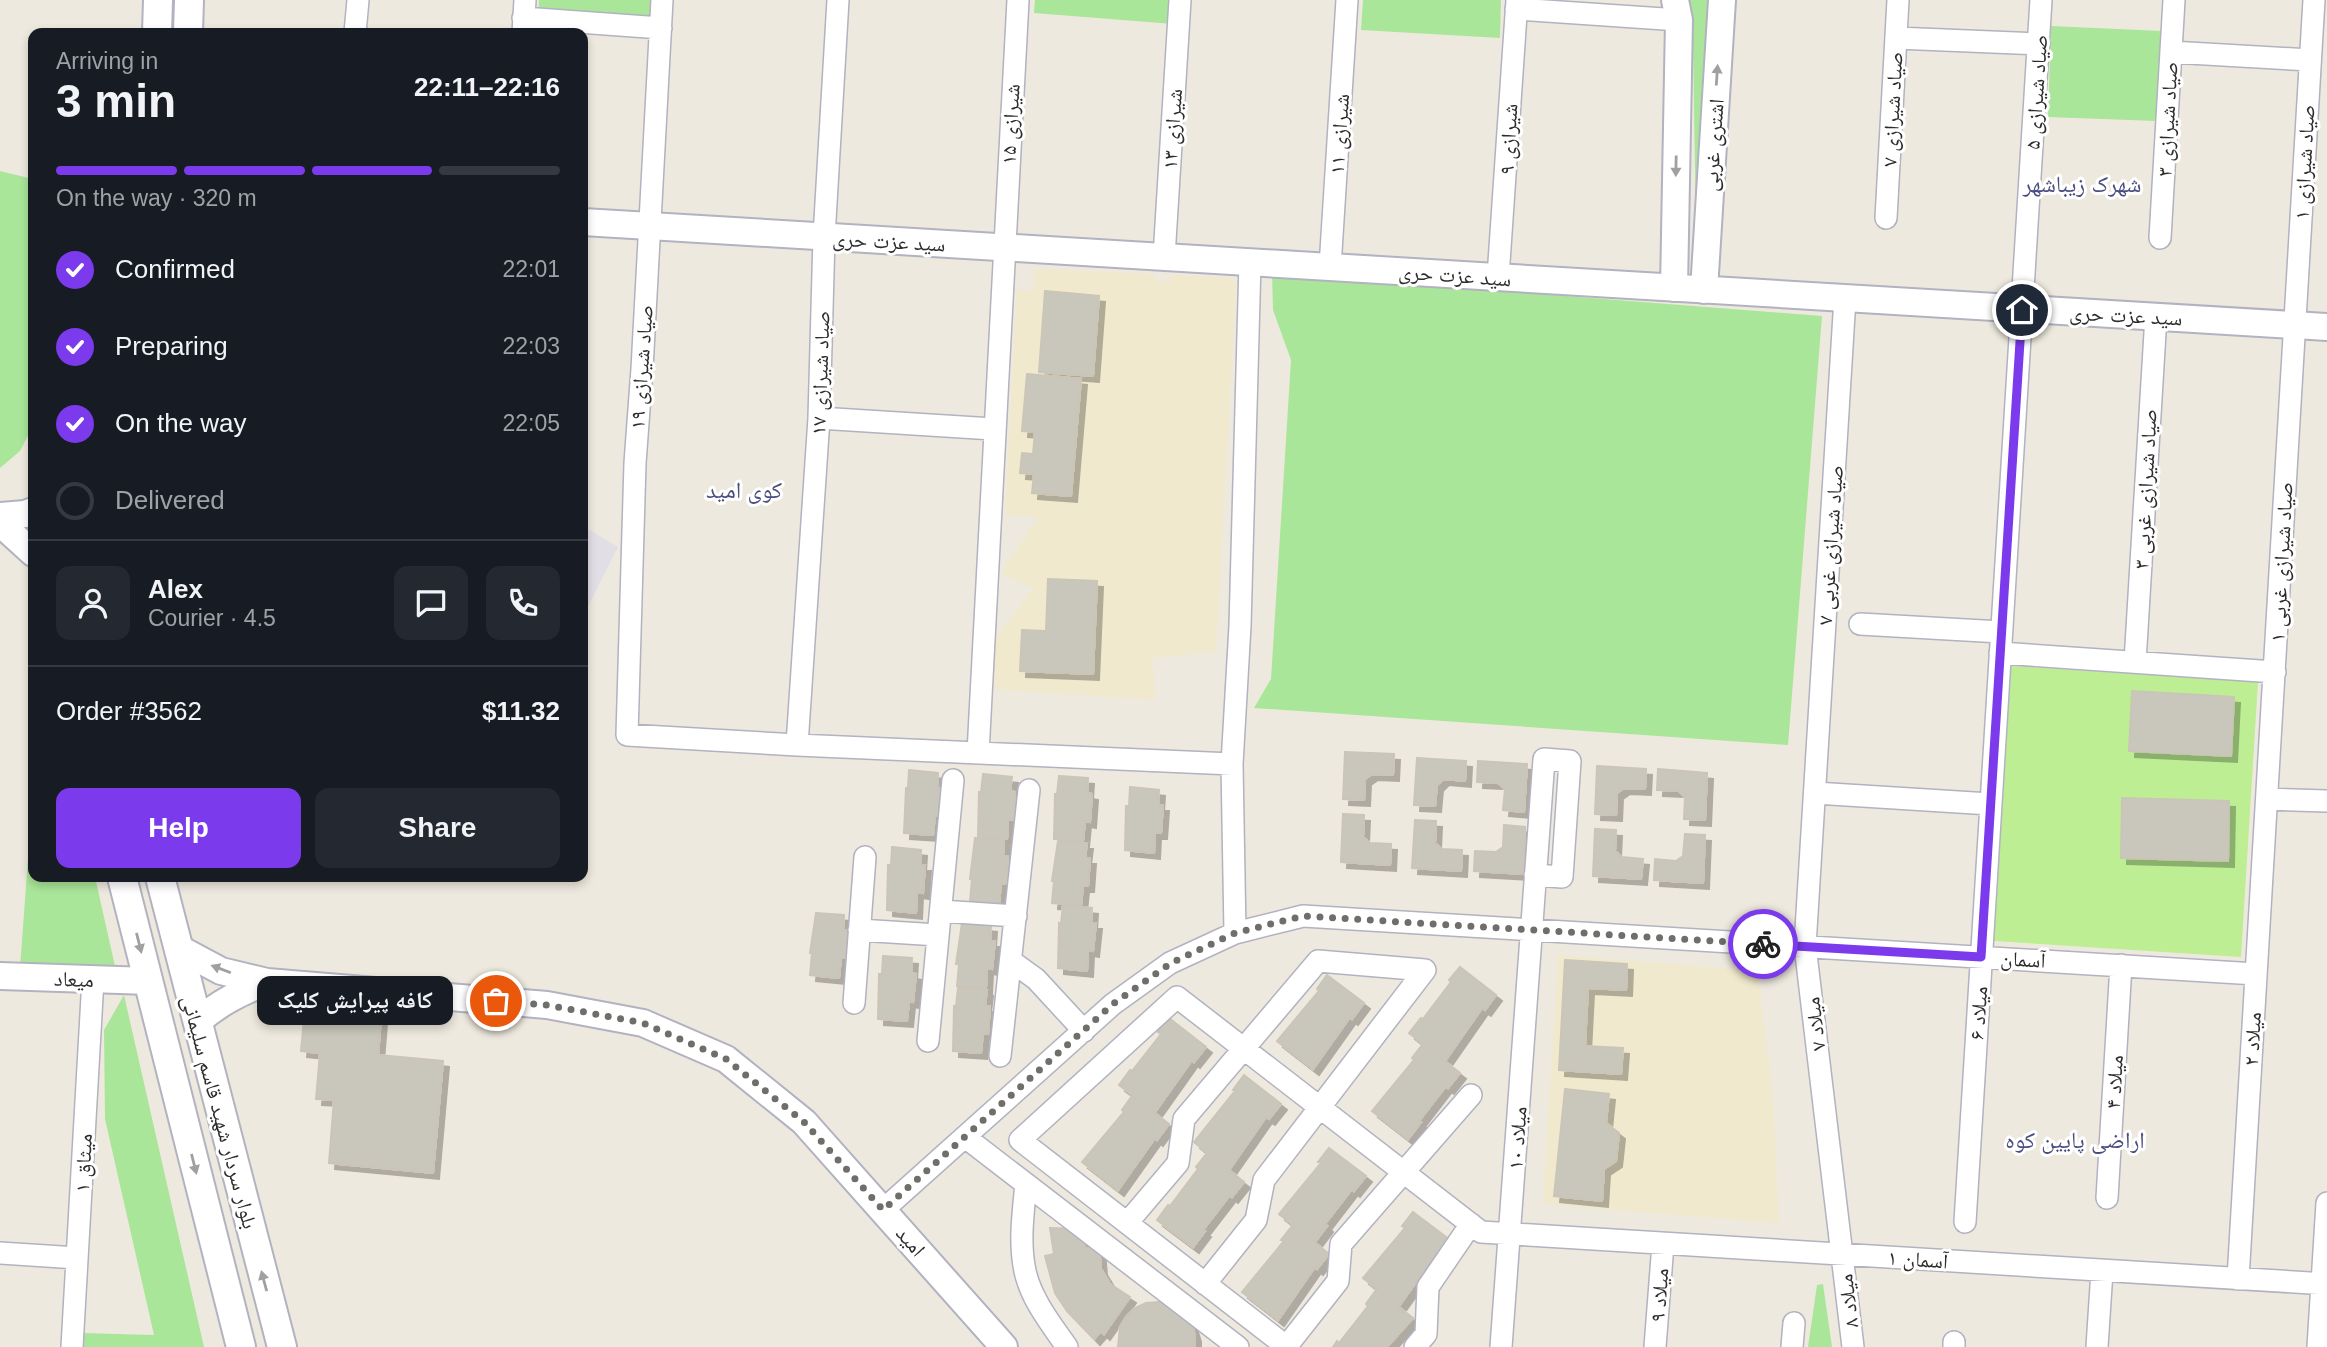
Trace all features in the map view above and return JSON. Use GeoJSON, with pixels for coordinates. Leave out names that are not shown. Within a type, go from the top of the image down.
{"type":"FeatureCollection","features":[{"type":"Feature","properties":{"kind":"main road"},"geometry":{"type":"LineString","coordinates":[[157,28],[158,0]]}},
{"type":"Feature","properties":{"kind":"main road"},"geometry":{"type":"LineString","coordinates":[[187,28],[189,0]]}},
{"type":"Feature","properties":{"kind":"main road","name":"بلوار سردار شهید قاسم سلیمانی"},"geometry":{"type":"LineString","coordinates":[[123,882],[241,1347]]}},
{"type":"Feature","properties":{"kind":"main road","name":"بلوار سردار شهید قاسم سلیمانی"},"geometry":{"type":"LineString","coordinates":[[161,882],[282,1347]]}},
{"type":"Feature","properties":{"kind":"street"},"geometry":{"type":"LineString","coordinates":[[355,28],[358,0]]}},
{"type":"Feature","properties":{"kind":"street","name":"صیاد شیرازی ۱۹"},"geometry":{"type":"LineString","coordinates":[[662,0],[635,463],[627,735],[797,745]]}},
{"type":"Feature","properties":{"kind":"street","name":"صیاد شیرازی ۱۷"},"geometry":{"type":"LineString","coordinates":[[797,745],[819,418],[824,237],[838,0]]}},
{"type":"Feature","properties":{"kind":"street","name":"شیرازی ۱۵"},"geometry":{"type":"LineString","coordinates":[[978,753],[993,429],[1018,0]]}},
{"type":"Feature","properties":{"kind":"street","name":"شیرازی ۱۳"},"geometry":{"type":"LineString","coordinates":[[1164,257],[1180,0]]}},
{"type":"Feature","properties":{"kind":"street","name":"شیرازی ۱۱"},"geometry":{"type":"LineString","coordinates":[[1330,267],[1347,0]]}},
{"type":"Feature","properties":{"kind":"street","name":"اشتری غربی"},"geometry":{"type":"LineString","coordinates":[[1704,290],[1722,0]]}},
{"type":"Feature","properties":{"kind":"street","name":"صیاد شیرازی ۷"},"geometry":{"type":"LineString","coordinates":[[1886,218],[1898,0]]}},
{"type":"Feature","properties":{"kind":"street","name":"صیاد شیرازی ۵"},"geometry":{"type":"LineString","coordinates":[[2000,642],[2041,0]]}},
{"type":"Feature","properties":{"kind":"street","name":"صیاد شیرازی ۳"},"geometry":{"type":"LineString","coordinates":[[2160,238],[2174,0]]}},
{"type":"Feature","properties":{"kind":"street","name":"صیاد شیرازی ۱"},"geometry":{"type":"LineString","coordinates":[[2295,325],[2314,0]]}},
{"type":"Feature","properties":{"kind":"street"},"geometry":{"type":"LineString","coordinates":[[1516,5],[1677,10]]}},
{"type":"Feature","properties":{"kind":"street","name":"شیرازی ۹"},"geometry":{"type":"LineString","coordinates":[[1498,277],[1516,5]]}},
{"type":"Feature","properties":{"kind":"street","name":"اشتری غربی"},"geometry":{"type":"LineString","coordinates":[[1674,288],[1677,10]]}},
{"type":"Feature","properties":{"kind":"street"},"geometry":{"type":"LineString","coordinates":[[524,17],[661,28]]}},
{"type":"Feature","properties":{"kind":"street"},"geometry":{"type":"LineString","coordinates":[[1896,38],[2039,44]]}},
{"type":"Feature","properties":{"kind":"street"},"geometry":{"type":"LineString","coordinates":[[2171,52],[2310,60]]}},
{"type":"Feature","properties":{"kind":"street","name":"سید عزت حری"},"geometry":{"type":"LineString","coordinates":[[588,222],[2327,327]]}},
{"type":"Feature","properties":{"kind":"street"},"geometry":{"type":"LineString","coordinates":[[1675,245],[1681,253],[1689,255],[1706,249]]}},
{"type":"Feature","properties":{"kind":"street"},"geometry":{"type":"LineString","coordinates":[[1235,933],[1232,764],[1241,618],[1250,262]]}},
{"type":"Feature","properties":{"kind":"street","name":"صیاد شیرازی غربی ۷"},"geometry":{"type":"LineString","coordinates":[[1815,793],[1845,298]]}},
{"type":"Feature","properties":{"kind":"street","name":"صیاد شیرازی غربی ۳"},"geometry":{"type":"LineString","coordinates":[[2135,662],[2156,316]]}},
{"type":"Feature","properties":{"kind":"street","name":"صیاد شیرازی غربی ۱"},"geometry":{"type":"LineString","coordinates":[[2267,799],[2295,325]]}},
{"type":"Feature","properties":{"kind":"street"},"geometry":{"type":"LineString","coordinates":[[819,418],[993,429]]}},
{"type":"Feature","properties":{"kind":"street"},"geometry":{"type":"LineString","coordinates":[[0,516],[28,513]]}},
{"type":"Feature","properties":{"kind":"street"},"geometry":{"type":"LineString","coordinates":[[0,523],[28,548]]}},
{"type":"Feature","properties":{"kind":"street"},"geometry":{"type":"LineString","coordinates":[[1860,624],[2135,662],[2274,672]]}},
{"type":"Feature","properties":{"kind":"street","name":"میلاد ۶"},"geometry":{"type":"LineString","coordinates":[[1965,1222],[2000,642]]}},
{"type":"Feature","properties":{"kind":"street"},"geometry":{"type":"LineString","coordinates":[[797,745],[1232,764]]}},
{"type":"Feature","properties":{"kind":"street","name":"میلاد ۱۰"},"geometry":{"type":"LineString","coordinates":[[1502,1347],[1535,875],[1544,759],[1570,761],[1562,877],[1535,875]]}},
{"type":"Feature","properties":{"kind":"street"},"geometry":{"type":"LineString","coordinates":[[928,1041],[953,780]]}},
{"type":"Feature","properties":{"kind":"street"},"geometry":{"type":"LineString","coordinates":[[1000,1056],[1029,790]]}},
{"type":"Feature","properties":{"kind":"street"},"geometry":{"type":"LineString","coordinates":[[1815,793],[1990,804]]}},
{"type":"Feature","properties":{"kind":"street","name":"میلاد ۷"},"geometry":{"type":"LineString","coordinates":[[1815,793],[1805,946],[1842,1254]]}},
{"type":"Feature","properties":{"kind":"street"},"geometry":{"type":"LineString","coordinates":[[2267,799],[2327,801]]}},
{"type":"Feature","properties":{"kind":"street","name":"میلاد ۲"},"geometry":{"type":"LineString","coordinates":[[2238,1279],[2267,799]]}},
{"type":"Feature","properties":{"kind":"street"},"geometry":{"type":"LineString","coordinates":[[853,1003],[865,857]]}},
{"type":"Feature","properties":{"kind":"street"},"geometry":{"type":"LineString","coordinates":[[941,911],[1016,916]]}},
{"type":"Feature","properties":{"kind":"street","name":"آسمان"},"geometry":{"type":"LineString","coordinates":[[883,1210],[1113,1004],[1171,963],[1235,933],[1303,916],[2256,974]]}},
{"type":"Feature","properties":{"kind":"street"},"geometry":{"type":"LineString","coordinates":[[859,930],[939,935]]}},
{"type":"Feature","properties":{"kind":"street","name":"امید"},"geometry":{"type":"LineString","coordinates":[[178,948],[221,971],[267,982],[547,1005],[643,1023],[726,1059],[804,1122],[1004,1347]]}},
{"type":"Feature","properties":{"kind":"street"},"geometry":{"type":"LineString","coordinates":[[1011,961],[1036,979],[1084,1031]]}},
{"type":"Feature","properties":{"kind":"street"},"geometry":{"type":"LineString","coordinates":[[1127,1223],[1178,1163],[1184,1119],[1318,961],[1425,970],[1264,1180],[1256,1220],[1205,1284]]}},
{"type":"Feature","properties":{"kind":"street","name":"میلاد ۴"},"geometry":{"type":"LineString","coordinates":[[2107,1198],[2121,965]]}},
{"type":"Feature","properties":{"kind":"street","name":"میعاد"},"geometry":{"type":"LineString","coordinates":[[0,976],[149,981]]}},
{"type":"Feature","properties":{"kind":"street","name":"میثاق ۱"},"geometry":{"type":"LineString","coordinates":[[72,1347],[93,979]]}},
{"type":"Feature","properties":{"kind":"street"},"geometry":{"type":"LineString","coordinates":[[197,1022],[218,1004],[267,982]]}},
{"type":"Feature","properties":{"kind":"street"},"geometry":{"type":"LineString","coordinates":[[1415,1347],[1426,1334],[1428,1287],[1471,1224],[1403,1171],[1244,1048],[1177,997],[1020,1140],[1287,1347],[1338,1281],[1341,1244],[1403,1171],[1471,1095]]}},
{"type":"Feature","properties":{"kind":"street"},"geometry":{"type":"LineString","coordinates":[[965,1138],[1238,1347]]}},
{"type":"Feature","properties":{"kind":"street"},"geometry":{"type":"LineString","coordinates":[[1026,1184],[1021,1228],[1025,1272],[1041,1310],[1067,1347]]}},
{"type":"Feature","properties":{"kind":"street"},"geometry":{"type":"LineString","coordinates":[[2318,1347],[2325,1284],[2327,1203]]}},
{"type":"Feature","properties":{"kind":"street","name":"آسمان ۱"},"geometry":{"type":"LineString","coordinates":[[1471,1224],[1481,1231],[1663,1244],[2325,1284]]}},
{"type":"Feature","properties":{"kind":"street","name":"میلاد ۹"},"geometry":{"type":"LineString","coordinates":[[1655,1347],[1663,1244]]}},
{"type":"Feature","properties":{"kind":"street"},"geometry":{"type":"LineString","coordinates":[[0,1253],[77,1258]]}},
{"type":"Feature","properties":{"kind":"street","name":"میلاد ۸"},"geometry":{"type":"LineString","coordinates":[[1842,1254],[1853,1347]]}},
{"type":"Feature","properties":{"kind":"street"},"geometry":{"type":"LineString","coordinates":[[2097,1347],[2102,1270]]}},
{"type":"Feature","properties":{"kind":"street"},"geometry":{"type":"LineString","coordinates":[[1792,1347],[1794,1323]]}},
{"type":"Feature","properties":{"kind":"shaded area"},"geometry":{"type":"Polygon","coordinates":[[[1035,269],[1153,274],[1157,281],[1169,282],[1174,275],[1229,278],[1236,284],[1216,652],[1152,658],[1156,700],[991,689],[995,639],[1033,589],[1001,573],[1038,517],[1005,515],[1017,290],[1033,290],[1035,269]]]}},
{"type":"Feature","properties":{"kind":"shaded area"},"geometry":{"type":"Polygon","coordinates":[[[588,529],[618,547],[588,607],[588,529]]]}},
{"type":"Feature","properties":{"kind":"shaded area"},"geometry":{"type":"Polygon","coordinates":[[[1558,955],[1757,971],[1773,1095],[1779,1223],[1543,1204],[1558,955]]]}},
{"type":"Feature","properties":{"kind":"green space"},"geometry":{"type":"Polygon","coordinates":[[[539,0],[653,0],[652,27],[538,19],[539,0]]]}},
{"type":"Feature","properties":{"kind":"green space"},"geometry":{"type":"Polygon","coordinates":[[[1035,0],[1174,0],[1173,24],[1034,13],[1035,0]]]}},
{"type":"Feature","properties":{"kind":"green space"},"geometry":{"type":"Polygon","coordinates":[[[1363,0],[1501,0],[1500,38],[1361,30],[1363,0]]]}},
{"type":"Feature","properties":{"kind":"green space"},"geometry":{"type":"Polygon","coordinates":[[[1687,0],[1711,0],[1696,234],[1693,45],[1687,0]]]}},
{"type":"Feature","properties":{"kind":"green space"},"geometry":{"type":"Polygon","coordinates":[[[2051,26],[2162,31],[2156,121],[2048,117],[2051,26]]]}},
{"type":"Feature","properties":{"kind":"green space"},"geometry":{"type":"Polygon","coordinates":[[[0,171],[28,178],[28,436],[20,451],[0,468],[0,171]]]}},
{"type":"Feature","properties":{"kind":"green space"},"geometry":{"type":"Polygon","coordinates":[[[1272,273],[1822,316],[1788,745],[1254,708],[1271,679],[1291,360],[1273,310],[1272,273]]]}},
{"type":"Feature","properties":{"kind":"green space"},"geometry":{"type":"Polygon","coordinates":[[[2011,666],[2258,682],[2241,957],[1994,941],[2011,666]]]}},
{"type":"Feature","properties":{"kind":"green space"},"geometry":{"type":"Polygon","coordinates":[[[28,858],[28,882],[96,882],[117,975],[20,968],[28,858]]]}},
{"type":"Feature","properties":{"kind":"green space"},"geometry":{"type":"Polygon","coordinates":[[[124,995],[204,1347],[81,1347],[82,1333],[154,1335],[105,1119],[104,1030],[124,995]]]}},
{"type":"Feature","properties":{"kind":"green space"},"geometry":{"type":"Polygon","coordinates":[[[1823,1284],[1832,1347],[1808,1347],[1817,1285],[1823,1284]]]}},
{"type":"Feature","properties":{"kind":"building"},"geometry":{"type":"Polygon","coordinates":[[[1045,291],[1099,296],[1093,376],[1039,372],[1045,291]]]}},
{"type":"Feature","properties":{"kind":"building"},"geometry":{"type":"Polygon","coordinates":[[[1027,374],[1081,379],[1071,496],[1032,493],[1034,474],[1020,473],[1022,453],[1033,454],[1035,432],[1022,431],[1027,374]]]}},
{"type":"Feature","properties":{"kind":"building"},"geometry":{"type":"Polygon","coordinates":[[[1048,579],[1097,581],[1093,674],[1020,671],[1022,630],[1046,631],[1048,579]]]}},
{"type":"Feature","properties":{"kind":"building"},"geometry":{"type":"Polygon","coordinates":[[[2132,691],[2234,697],[2231,756],[2129,751],[2132,691]]]}},
{"type":"Feature","properties":{"kind":"building"},"geometry":{"type":"Polygon","coordinates":[[[1345,752],[1394,754],[1393,775],[1372,774],[1365,779],[1364,800],[1343,799],[1345,752]]]}},
{"type":"Feature","properties":{"kind":"building"},"geometry":{"type":"Polygon","coordinates":[[[1417,758],[1466,761],[1465,781],[1443,779],[1437,785],[1435,806],[1414,805],[1417,758]]]}},
{"type":"Feature","properties":{"kind":"building"},"geometry":{"type":"Polygon","coordinates":[[[1478,761],[1527,764],[1524,812],[1503,810],[1505,789],[1498,783],[1477,782],[1478,761]]]}},
{"type":"Feature","properties":{"kind":"building"},"geometry":{"type":"Polygon","coordinates":[[[1597,766],[1646,769],[1645,789],[1624,788],[1617,793],[1616,815],[1595,814],[1597,766]]]}},
{"type":"Feature","properties":{"kind":"building"},"geometry":{"type":"Polygon","coordinates":[[[1658,769],[1707,773],[1705,820],[1684,819],[1685,797],[1679,791],[1657,790],[1658,769]]]}},
{"type":"Feature","properties":{"kind":"building"},"geometry":{"type":"Polygon","coordinates":[[[909,770],[938,773],[937,788],[942,788],[940,816],[935,815],[933,835],[904,833],[909,770]]]}},
{"type":"Feature","properties":{"kind":"building"},"geometry":{"type":"Polygon","coordinates":[[[983,774],[1012,777],[1010,791],[1015,792],[1013,820],[1008,819],[1007,839],[978,837],[979,792],[983,774]]]}},
{"type":"Feature","properties":{"kind":"building"},"geometry":{"type":"Polygon","coordinates":[[[1059,776],[1088,778],[1087,793],[1092,794],[1090,822],[1085,821],[1083,841],[1054,839],[1055,794],[1059,776]]]}},
{"type":"Feature","properties":{"kind":"building"},"geometry":{"type":"Polygon","coordinates":[[[1130,787],[1159,790],[1158,805],[1163,805],[1161,833],[1155,833],[1154,853],[1125,850],[1126,806],[1129,806],[1130,787]]]}},
{"type":"Feature","properties":{"kind":"building"},"geometry":{"type":"Polygon","coordinates":[[[2122,798],[2229,801],[2228,861],[2121,858],[2122,798]]]}},
{"type":"Feature","properties":{"kind":"building"},"geometry":{"type":"Polygon","coordinates":[[[1343,814],[1364,815],[1363,837],[1370,843],[1391,844],[1390,865],[1341,862],[1343,814]]]}},
{"type":"Feature","properties":{"kind":"building"},"geometry":{"type":"Polygon","coordinates":[[[1415,820],[1436,821],[1435,843],[1441,849],[1462,850],[1461,871],[1412,868],[1415,820]]]}},
{"type":"Feature","properties":{"kind":"building"},"geometry":{"type":"Polygon","coordinates":[[[1504,825],[1525,827],[1523,874],[1474,871],[1475,851],[1496,852],[1503,847],[1504,825]]]}},
{"type":"Feature","properties":{"kind":"building"},"geometry":{"type":"Polygon","coordinates":[[[1595,829],[1616,830],[1615,851],[1621,857],[1643,859],[1641,879],[1593,876],[1595,829]]]}},
{"type":"Feature","properties":{"kind":"building"},"geometry":{"type":"Polygon","coordinates":[[[1685,834],[1705,835],[1703,883],[1654,880],[1655,859],[1676,861],[1683,856],[1685,834]]]}},
{"type":"Feature","properties":{"kind":"building"},"geometry":{"type":"Polygon","coordinates":[[[975,838],[1004,841],[1003,856],[1008,856],[1006,884],[1001,884],[999,904],[970,901],[975,838]]]}},
{"type":"Feature","properties":{"kind":"building"},"geometry":{"type":"Polygon","coordinates":[[[1058,841],[1087,843],[1085,858],[1090,858],[1088,886],[1083,886],[1081,906],[1052,903],[1052,881],[1058,841]]]}},
{"type":"Feature","properties":{"kind":"building"},"geometry":{"type":"Polygon","coordinates":[[[892,847],[921,850],[920,865],[925,865],[923,893],[917,892],[916,913],[887,910],[888,865],[891,865],[892,847]]]}},
{"type":"Feature","properties":{"kind":"building"},"geometry":{"type":"Polygon","coordinates":[[[1063,905],[1092,908],[1091,923],[1096,923],[1093,951],[1088,950],[1087,971],[1058,968],[1059,923],[1061,924],[1063,905]]]}},
{"type":"Feature","properties":{"kind":"building"},"geometry":{"type":"Polygon","coordinates":[[[816,913],[844,915],[843,930],[848,931],[846,958],[841,958],[839,978],[810,975],[810,953],[816,913]]]}},
{"type":"Feature","properties":{"kind":"building"},"geometry":{"type":"Polygon","coordinates":[[[962,923],[991,926],[990,941],[995,941],[992,969],[987,968],[986,988],[957,986],[959,964],[956,964],[962,923]]]}},
{"type":"Feature","properties":{"kind":"building"},"geometry":{"type":"Polygon","coordinates":[[[883,956],[912,958],[911,973],[916,974],[913,1002],[909,1001],[907,1021],[878,1019],[879,974],[882,974],[883,956]]]}},
{"type":"Feature","properties":{"kind":"building"},"geometry":{"type":"Polygon","coordinates":[[[1565,960],[1627,964],[1626,990],[1588,988],[1585,1046],[1623,1048],[1621,1074],[1559,1070],[1565,960]]]}},
{"type":"Feature","properties":{"kind":"building"},"geometry":{"type":"Polygon","coordinates":[[[1460,967],[1496,995],[1485,1010],[1482,1008],[1445,1061],[1409,1033],[1421,1018],[1423,1019],[1460,967]]]}},
{"type":"Feature","properties":{"kind":"building"},"geometry":{"type":"Polygon","coordinates":[[[1327,975],[1364,1003],[1352,1019],[1350,1017],[1313,1069],[1277,1041],[1319,991],[1317,989],[1327,975]]]}},
{"type":"Feature","properties":{"kind":"building"},"geometry":{"type":"Polygon","coordinates":[[[958,988],[987,990],[985,1006],[990,1006],[988,1034],[983,1033],[981,1053],[953,1051],[954,1006],[958,988]]]}},
{"type":"Feature","properties":{"kind":"building"},"geometry":{"type":"Polygon","coordinates":[[[306,999],[382,1006],[378,1055],[443,1061],[433,1173],[329,1163],[334,1100],[316,1099],[320,1053],[301,1051],[306,999]]]}},
{"type":"Feature","properties":{"kind":"building"},"geometry":{"type":"Polygon","coordinates":[[[1169,1018],[1206,1047],[1194,1062],[1192,1060],[1155,1112],[1119,1085],[1161,1034],[1158,1032],[1169,1018]]]}},
{"type":"Feature","properties":{"kind":"building"},"geometry":{"type":"Polygon","coordinates":[[[1423,1044],[1460,1073],[1448,1088],[1446,1086],[1408,1139],[1372,1111],[1414,1060],[1412,1058],[1423,1044]]]}},
{"type":"Feature","properties":{"kind":"building"},"geometry":{"type":"Polygon","coordinates":[[[1244,1075],[1281,1104],[1269,1119],[1266,1117],[1229,1170],[1194,1142],[1235,1091],[1233,1090],[1244,1075]]]}},
{"type":"Feature","properties":{"kind":"building"},"geometry":{"type":"Polygon","coordinates":[[[1565,1089],[1609,1094],[1606,1123],[1619,1133],[1616,1161],[1604,1169],[1602,1201],[1554,1196],[1565,1089]]]}},
{"type":"Feature","properties":{"kind":"building"},"geometry":{"type":"Polygon","coordinates":[[[1132,1096],[1169,1124],[1157,1140],[1155,1138],[1118,1190],[1082,1162],[1124,1112],[1122,1110],[1132,1096]]]}},
{"type":"Feature","properties":{"kind":"building"},"geometry":{"type":"Polygon","coordinates":[[[1329,1148],[1366,1176],[1354,1191],[1352,1189],[1325,1224],[1327,1226],[1315,1242],[1279,1214],[1321,1163],[1318,1162],[1329,1148]]]}},
{"type":"Feature","properties":{"kind":"building"},"geometry":{"type":"Polygon","coordinates":[[[1207,1153],[1244,1182],[1232,1197],[1230,1195],[1193,1247],[1157,1220],[1198,1169],[1196,1167],[1207,1153]]]}},
{"type":"Feature","properties":{"kind":"building"},"geometry":{"type":"Polygon","coordinates":[[[1413,1212],[1450,1240],[1438,1256],[1436,1254],[1399,1306],[1363,1278],[1405,1228],[1402,1226],[1413,1212]]]}},
{"type":"Feature","properties":{"kind":"building"},"geometry":{"type":"Polygon","coordinates":[[[1293,1225],[1329,1254],[1317,1269],[1315,1267],[1278,1320],[1242,1292],[1284,1241],[1281,1240],[1293,1225]]]}},
{"type":"Feature","properties":{"kind":"building"},"geometry":{"type":"Polygon","coordinates":[[[1050,1228],[1083,1229],[1085,1249],[1099,1246],[1101,1269],[1110,1284],[1130,1297],[1104,1334],[1101,1331],[1094,1339],[1067,1311],[1055,1293],[1045,1256],[1054,1254],[1050,1228]]]}},
{"type":"Feature","properties":{"kind":"building"},"geometry":{"type":"Polygon","coordinates":[[[1376,1290],[1413,1318],[1387,1347],[1333,1347],[1368,1306],[1366,1304],[1376,1290]]]}},
{"type":"Feature","properties":{"kind":"building"},"geometry":{"type":"Polygon","coordinates":[[[1146,1303],[1172,1305],[1191,1323],[1195,1347],[1118,1347],[1120,1327],[1126,1317],[1135,1308],[1146,1303]]]}},
{"type":"Feature","properties":{"kind":"way so far"},"geometry":{"type":"LineString","coordinates":[[496,1001],[547,1005],[643,1023],[726,1059],[804,1122],[883,1210],[1113,1004],[1171,963],[1235,933],[1303,916],[1763,944]]}},
{"type":"Feature","properties":{"kind":"place","name":"کافه پیرایش کلیک"},"geometry":{"type":"Point","coordinates":[496,1001]}},
{"type":"Feature","properties":{"kind":"district","name":"شهرک زیباشهر"},"geometry":{"type":"Point","coordinates":[2082,184]}},
{"type":"Feature","properties":{"kind":"district","name":"کوی امید"},"geometry":{"type":"Point","coordinates":[744,490]}},
{"type":"Feature","properties":{"kind":"district","name":"اراضی پایین کوه"},"geometry":{"type":"Point","coordinates":[2075,1140]}},
{"type":"Feature","properties":{"kind":"route"},"geometry":{"type":"LineString","coordinates":[[1763,944],[1981,957],[2022,310]]}}]}
